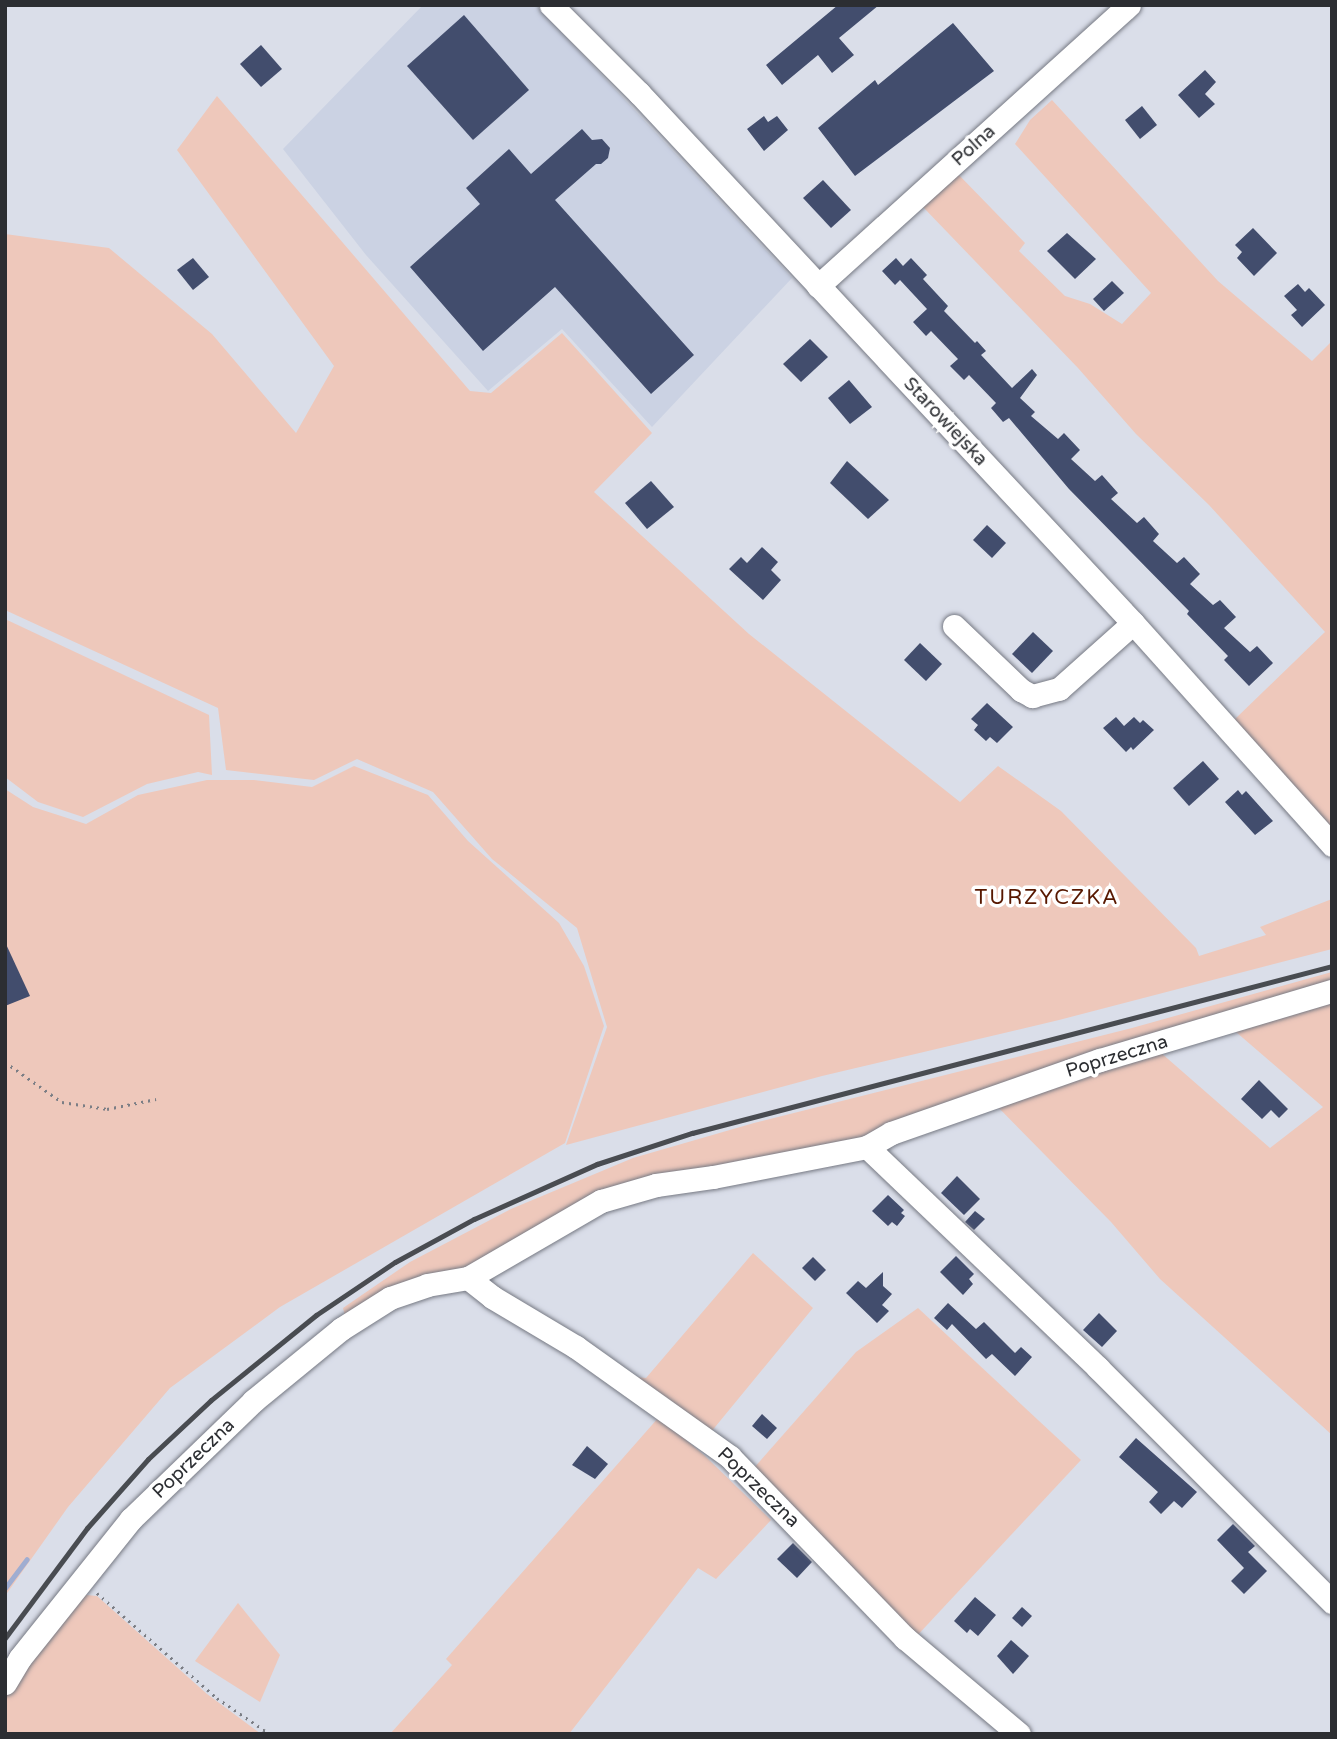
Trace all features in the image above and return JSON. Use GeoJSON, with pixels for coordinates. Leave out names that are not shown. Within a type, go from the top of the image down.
{"type":"FeatureCollection","features":[{"type":"Feature","properties":{"kind":"street","name":"Starowiejska"},"geometry":{"type":"LineString","coordinates":[[551,5],[639,93],[1133,623],[1332,845]]}},
{"type":"Feature","properties":{"kind":"street","name":"Polna"},"geometry":{"type":"LineString","coordinates":[[818,286],[1129,5]]}},
{"type":"Feature","properties":{"kind":"street"},"geometry":{"type":"LineString","coordinates":[[954,626],[1021,690],[1032,696],[1059,689],[1133,623]]}},
{"type":"Feature","properties":{"kind":"street","name":"Poprzeczna"},"geometry":{"type":"LineString","coordinates":[[5,1683],[20,1658],[131,1519],[253,1401],[341,1329],[390,1298],[427,1284],[468,1278],[601,1201],[656,1185],[713,1177],[867,1147],[891,1133],[1100,1060],[1332,991]]}},
{"type":"Feature","properties":{"kind":"street"},"geometry":{"type":"LineString","coordinates":[[867,1147],[1098,1368],[1332,1602]]}},
{"type":"Feature","properties":{"kind":"street","name":"Poprzeczna"},"geometry":{"type":"LineString","coordinates":[[468,1278],[492,1297],[576,1347],[730,1457],[905,1637],[1019,1734]]}},
{"type":"Feature","properties":{"kind":"path"},"geometry":{"type":"LineString","coordinates":[[5,1062],[62,1102],[107,1109],[156,1099]]}},
{"type":"Feature","properties":{"kind":"path"},"geometry":{"type":"LineString","coordinates":[[81,1579],[218,1698],[270,1734]]}},
{"type":"Feature","properties":{"kind":"shaded area"},"geometry":{"type":"Polygon","coordinates":[[[423,5],[536,5],[792,278],[652,427],[562,329],[488,391],[366,255],[283,149],[423,5]]]}},
{"type":"Feature","properties":{"kind":"shaded area"},"geometry":{"type":"Polygon","coordinates":[[[217,96],[470,391],[491,393],[562,333],[652,433],[594,492],[749,634],[960,802],[998,766],[1061,811],[1196,948],[1199,956],[1266,935],[1260,927],[1332,899],[1332,949],[1059,1020],[822,1076],[566,1145],[607,1027],[577,928],[492,859],[433,792],[357,759],[314,780],[226,770],[218,708],[5,610],[5,234],[109,248],[212,334],[296,433],[334,366],[177,150],[217,96]]]}},
{"type":"Feature","properties":{"kind":"shaded area"},"geometry":{"type":"Polygon","coordinates":[[[1052,100],[1218,281],[1312,361],[1332,341],[1332,830],[1234,720],[1325,632],[1209,505],[1136,434],[1078,368],[923,207],[957,173],[1025,243],[1019,251],[1065,296],[1090,304],[1122,324],[1151,293],[1015,144],[1030,120],[1052,100]]]}},
{"type":"Feature","properties":{"kind":"shaded area"},"geometry":{"type":"Polygon","coordinates":[[[5,619],[209,715],[212,775],[198,772],[147,784],[83,817],[38,802],[5,777],[5,619]]]}},
{"type":"Feature","properties":{"kind":"shaded area"},"geometry":{"type":"Polygon","coordinates":[[[354,766],[428,795],[468,841],[559,923],[584,966],[604,1026],[565,1143],[280,1307],[170,1388],[68,1507],[5,1596],[5,789],[33,807],[86,824],[138,795],[207,780],[254,780],[312,787],[354,766]]]}},
{"type":"Feature","properties":{"kind":"shaded area"},"geometry":{"type":"Polygon","coordinates":[[[1332,972],[1332,984],[866,1140],[684,1174],[346,1320],[343,1308],[410,1262],[511,1209],[633,1158],[754,1123],[1132,1028],[1332,972]]]}},
{"type":"Feature","properties":{"kind":"shaded area"},"geometry":{"type":"Polygon","coordinates":[[[1332,997],[1332,1435],[1160,1279],[1111,1222],[993,1102],[1160,1052],[1270,1148],[1323,1107],[1236,1032],[1243,1023],[1332,997]]]}},
{"type":"Feature","properties":{"kind":"shaded area"},"geometry":{"type":"Polygon","coordinates":[[[753,1253],[813,1308],[711,1432],[625,1376],[646,1378],[753,1253]]]}},
{"type":"Feature","properties":{"kind":"shaded area"},"geometry":{"type":"Polygon","coordinates":[[[918,1308],[1081,1460],[914,1639],[753,1469],[856,1352],[918,1308]]]}},
{"type":"Feature","properties":{"kind":"shaded area"},"geometry":{"type":"Polygon","coordinates":[[[659,1417],[704,1455],[771,1520],[716,1579],[698,1568],[569,1734],[390,1734],[452,1665],[446,1659],[659,1417]]]}},
{"type":"Feature","properties":{"kind":"shaded area"},"geometry":{"type":"Polygon","coordinates":[[[76,1594],[97,1596],[207,1694],[261,1734],[5,1734],[5,1694],[76,1594]]]}},
{"type":"Feature","properties":{"kind":"shaded area"},"geometry":{"type":"Polygon","coordinates":[[[238,1603],[280,1655],[260,1702],[195,1661],[238,1603]]]}},
{"type":"Feature","properties":{"kind":"building"},"geometry":{"type":"Polygon","coordinates":[[[838,5],[879,5],[839,38],[854,55],[832,73],[818,55],[782,85],[766,65],[838,5]]]}},
{"type":"Feature","properties":{"kind":"building"},"geometry":{"type":"Polygon","coordinates":[[[464,15],[529,90],[473,140],[407,66],[464,15]]]}},
{"type":"Feature","properties":{"kind":"building"},"geometry":{"type":"Polygon","coordinates":[[[953,23],[994,71],[855,176],[818,128],[875,80],[878,85],[953,23]]]}},
{"type":"Feature","properties":{"kind":"building"},"geometry":{"type":"Polygon","coordinates":[[[261,45],[282,69],[261,87],[240,64],[261,45]]]}},
{"type":"Feature","properties":{"kind":"building"},"geometry":{"type":"Polygon","coordinates":[[[1205,70],[1216,82],[1205,94],[1215,104],[1199,118],[1178,95],[1205,70]]]}},
{"type":"Feature","properties":{"kind":"building"},"geometry":{"type":"Polygon","coordinates":[[[1142,106],[1157,125],[1140,139],[1125,120],[1142,106]]]}},
{"type":"Feature","properties":{"kind":"building"},"geometry":{"type":"Polygon","coordinates":[[[764,116],[768,122],[777,116],[788,130],[764,151],[747,129],[764,116]]]}},
{"type":"Feature","properties":{"kind":"building"},"geometry":{"type":"Polygon","coordinates":[[[582,129],[592,140],[602,139],[610,148],[608,158],[601,164],[596,164],[555,200],[694,355],[651,394],[555,287],[483,351],[410,267],[480,204],[466,188],[509,149],[531,174],[582,129]]]}},
{"type":"Feature","properties":{"kind":"building"},"geometry":{"type":"Polygon","coordinates":[[[823,180],[851,210],[831,228],[803,198],[823,180]]]}},
{"type":"Feature","properties":{"kind":"building"},"geometry":{"type":"Polygon","coordinates":[[[1253,228],[1277,253],[1254,276],[1237,258],[1242,252],[1235,245],[1253,228]]]}},
{"type":"Feature","properties":{"kind":"building"},"geometry":{"type":"Polygon","coordinates":[[[1067,233],[1096,259],[1075,279],[1047,251],[1067,233]]]}},
{"type":"Feature","properties":{"kind":"building"},"geometry":{"type":"Polygon","coordinates":[[[193,258],[209,277],[193,290],[177,270],[193,258]]]}},
{"type":"Feature","properties":{"kind":"building"},"geometry":{"type":"Polygon","coordinates":[[[896,258],[903,266],[911,258],[927,275],[923,279],[948,306],[944,311],[986,351],[981,355],[1012,388],[1032,369],[1037,375],[1020,398],[1035,412],[1031,416],[1058,439],[1064,433],[1080,450],[1071,459],[1095,481],[1102,475],[1118,493],[1111,499],[1137,523],[1144,517],[1159,534],[1153,541],[1177,563],[1184,557],[1200,574],[1190,584],[1213,605],[1220,600],[1236,617],[1224,628],[1250,652],[1257,646],[1273,663],[1249,686],[1224,660],[1228,656],[1187,614],[1189,611],[1069,489],[1009,418],[1003,422],[991,408],[996,403],[969,375],[964,380],[950,366],[958,359],[931,331],[926,336],[913,322],[927,309],[900,280],[895,285],[882,271],[896,258]]]}},
{"type":"Feature","properties":{"kind":"building"},"geometry":{"type":"Polygon","coordinates":[[[1112,281],[1124,293],[1104,311],[1093,299],[1112,281]]]}},
{"type":"Feature","properties":{"kind":"building"},"geometry":{"type":"Polygon","coordinates":[[[1298,284],[1305,292],[1309,288],[1325,305],[1302,327],[1291,315],[1297,310],[1284,296],[1298,284]]]}},
{"type":"Feature","properties":{"kind":"building"},"geometry":{"type":"Polygon","coordinates":[[[810,339],[828,357],[801,382],[783,364],[810,339]]]}},
{"type":"Feature","properties":{"kind":"building"},"geometry":{"type":"Polygon","coordinates":[[[849,380],[872,407],[850,424],[828,398],[849,380]]]}},
{"type":"Feature","properties":{"kind":"building"},"geometry":{"type":"Polygon","coordinates":[[[847,461],[889,500],[868,519],[830,483],[847,461]]]}},
{"type":"Feature","properties":{"kind":"building"},"geometry":{"type":"Polygon","coordinates":[[[651,481],[674,507],[647,529],[625,503],[651,481]]]}},
{"type":"Feature","properties":{"kind":"building"},"geometry":{"type":"Polygon","coordinates":[[[987,525],[1006,543],[992,558],[973,540],[987,525]]]}},
{"type":"Feature","properties":{"kind":"building"},"geometry":{"type":"Polygon","coordinates":[[[762,547],[778,562],[771,570],[781,580],[763,600],[729,569],[741,557],[747,563],[762,547]]]}},
{"type":"Feature","properties":{"kind":"building"},"geometry":{"type":"Polygon","coordinates":[[[1033,632],[1053,651],[1032,673],[1012,654],[1033,632]]]}},
{"type":"Feature","properties":{"kind":"building"},"geometry":{"type":"Polygon","coordinates":[[[920,643],[942,664],[926,681],[904,660],[920,643]]]}},
{"type":"Feature","properties":{"kind":"building"},"geometry":{"type":"Polygon","coordinates":[[[987,703],[1013,727],[997,743],[990,737],[986,741],[974,730],[978,725],[971,719],[987,703]]]}},
{"type":"Feature","properties":{"kind":"building"},"geometry":{"type":"Polygon","coordinates":[[[1116,717],[1124,726],[1134,717],[1140,723],[1143,720],[1154,730],[1133,750],[1131,747],[1126,752],[1103,728],[1116,717]]]}},
{"type":"Feature","properties":{"kind":"building"},"geometry":{"type":"Polygon","coordinates":[[[1203,761],[1219,779],[1189,806],[1173,788],[1203,761]]]}},
{"type":"Feature","properties":{"kind":"building"},"geometry":{"type":"Polygon","coordinates":[[[1238,790],[1242,795],[1246,791],[1273,821],[1255,835],[1225,802],[1238,790]]]}},
{"type":"Feature","properties":{"kind":"building"},"geometry":{"type":"Polygon","coordinates":[[[5,942],[30,996],[5,1006],[5,942]]]}},
{"type":"Feature","properties":{"kind":"building"},"geometry":{"type":"Polygon","coordinates":[[[1259,1080],[1288,1109],[1279,1118],[1271,1110],[1262,1119],[1241,1099],[1259,1080]]]}},
{"type":"Feature","properties":{"kind":"building"},"geometry":{"type":"Polygon","coordinates":[[[957,1176],[980,1199],[964,1215],[941,1193],[957,1176]]]}},
{"type":"Feature","properties":{"kind":"building"},"geometry":{"type":"Polygon","coordinates":[[[888,1195],[904,1210],[901,1213],[905,1216],[897,1226],[892,1222],[888,1226],[872,1211],[888,1195]]]}},
{"type":"Feature","properties":{"kind":"building"},"geometry":{"type":"Polygon","coordinates":[[[975,1211],[985,1219],[974,1230],[965,1222],[975,1211]]]}},
{"type":"Feature","properties":{"kind":"building"},"geometry":{"type":"Polygon","coordinates":[[[956,1256],[974,1274],[969,1279],[973,1284],[963,1295],[940,1272],[956,1256]]]}},
{"type":"Feature","properties":{"kind":"building"},"geometry":{"type":"Polygon","coordinates":[[[813,1257],[826,1270],[815,1281],[802,1268],[813,1257]]]}},
{"type":"Feature","properties":{"kind":"building"},"geometry":{"type":"Polygon","coordinates":[[[883,1272],[883,1286],[892,1294],[882,1305],[889,1311],[877,1323],[846,1293],[858,1281],[866,1288],[883,1272]]]}},
{"type":"Feature","properties":{"kind":"building"},"geometry":{"type":"Polygon","coordinates":[[[948,1303],[976,1329],[984,1322],[1015,1353],[1021,1347],[1032,1357],[1015,1376],[992,1354],[986,1359],[952,1324],[947,1330],[934,1318],[948,1303]]]}},
{"type":"Feature","properties":{"kind":"building"},"geometry":{"type":"Polygon","coordinates":[[[1099,1313],[1117,1331],[1102,1347],[1083,1330],[1099,1313]]]}},
{"type":"Feature","properties":{"kind":"building"},"geometry":{"type":"Polygon","coordinates":[[[762,1414],[777,1428],[767,1439],[752,1426],[762,1414]]]}},
{"type":"Feature","properties":{"kind":"building"},"geometry":{"type":"Polygon","coordinates":[[[1136,1438],[1197,1492],[1182,1508],[1174,1501],[1161,1514],[1149,1502],[1158,1492],[1119,1457],[1136,1438]]]}},
{"type":"Feature","properties":{"kind":"building"},"geometry":{"type":"Polygon","coordinates":[[[587,1446],[608,1464],[595,1479],[572,1465],[587,1446]]]}},
{"type":"Feature","properties":{"kind":"building"},"geometry":{"type":"Polygon","coordinates":[[[1233,1524],[1255,1546],[1248,1552],[1267,1571],[1244,1594],[1231,1581],[1244,1568],[1217,1540],[1233,1524]]]}},
{"type":"Feature","properties":{"kind":"building"},"geometry":{"type":"Polygon","coordinates":[[[793,1543],[812,1562],[797,1578],[777,1559],[793,1543]]]}},
{"type":"Feature","properties":{"kind":"building"},"geometry":{"type":"Polygon","coordinates":[[[975,1597],[996,1615],[978,1636],[970,1629],[967,1633],[954,1621],[975,1597]]]}},
{"type":"Feature","properties":{"kind":"building"},"geometry":{"type":"Polygon","coordinates":[[[1022,1607],[1032,1616],[1022,1627],[1012,1618],[1022,1607]]]}},
{"type":"Feature","properties":{"kind":"building"},"geometry":{"type":"Polygon","coordinates":[[[1011,1640],[1029,1656],[1013,1674],[997,1656],[1011,1640]]]}},
{"type":"Feature","properties":{"kind":"waterway"},"geometry":{"type":"LineString","coordinates":[[5,1588],[27,1559]]}},
{"type":"Feature","properties":{"kind":"railway"},"geometry":{"type":"LineString","coordinates":[[5,1638],[87,1528],[148,1459],[211,1400],[316,1315],[395,1262],[474,1219],[597,1164],[692,1133],[1332,966]]}},
{"type":"Feature","properties":{"kind":"district","name":"TURZYCZKA"},"geometry":{"type":"Point","coordinates":[1047,898]}}]}
